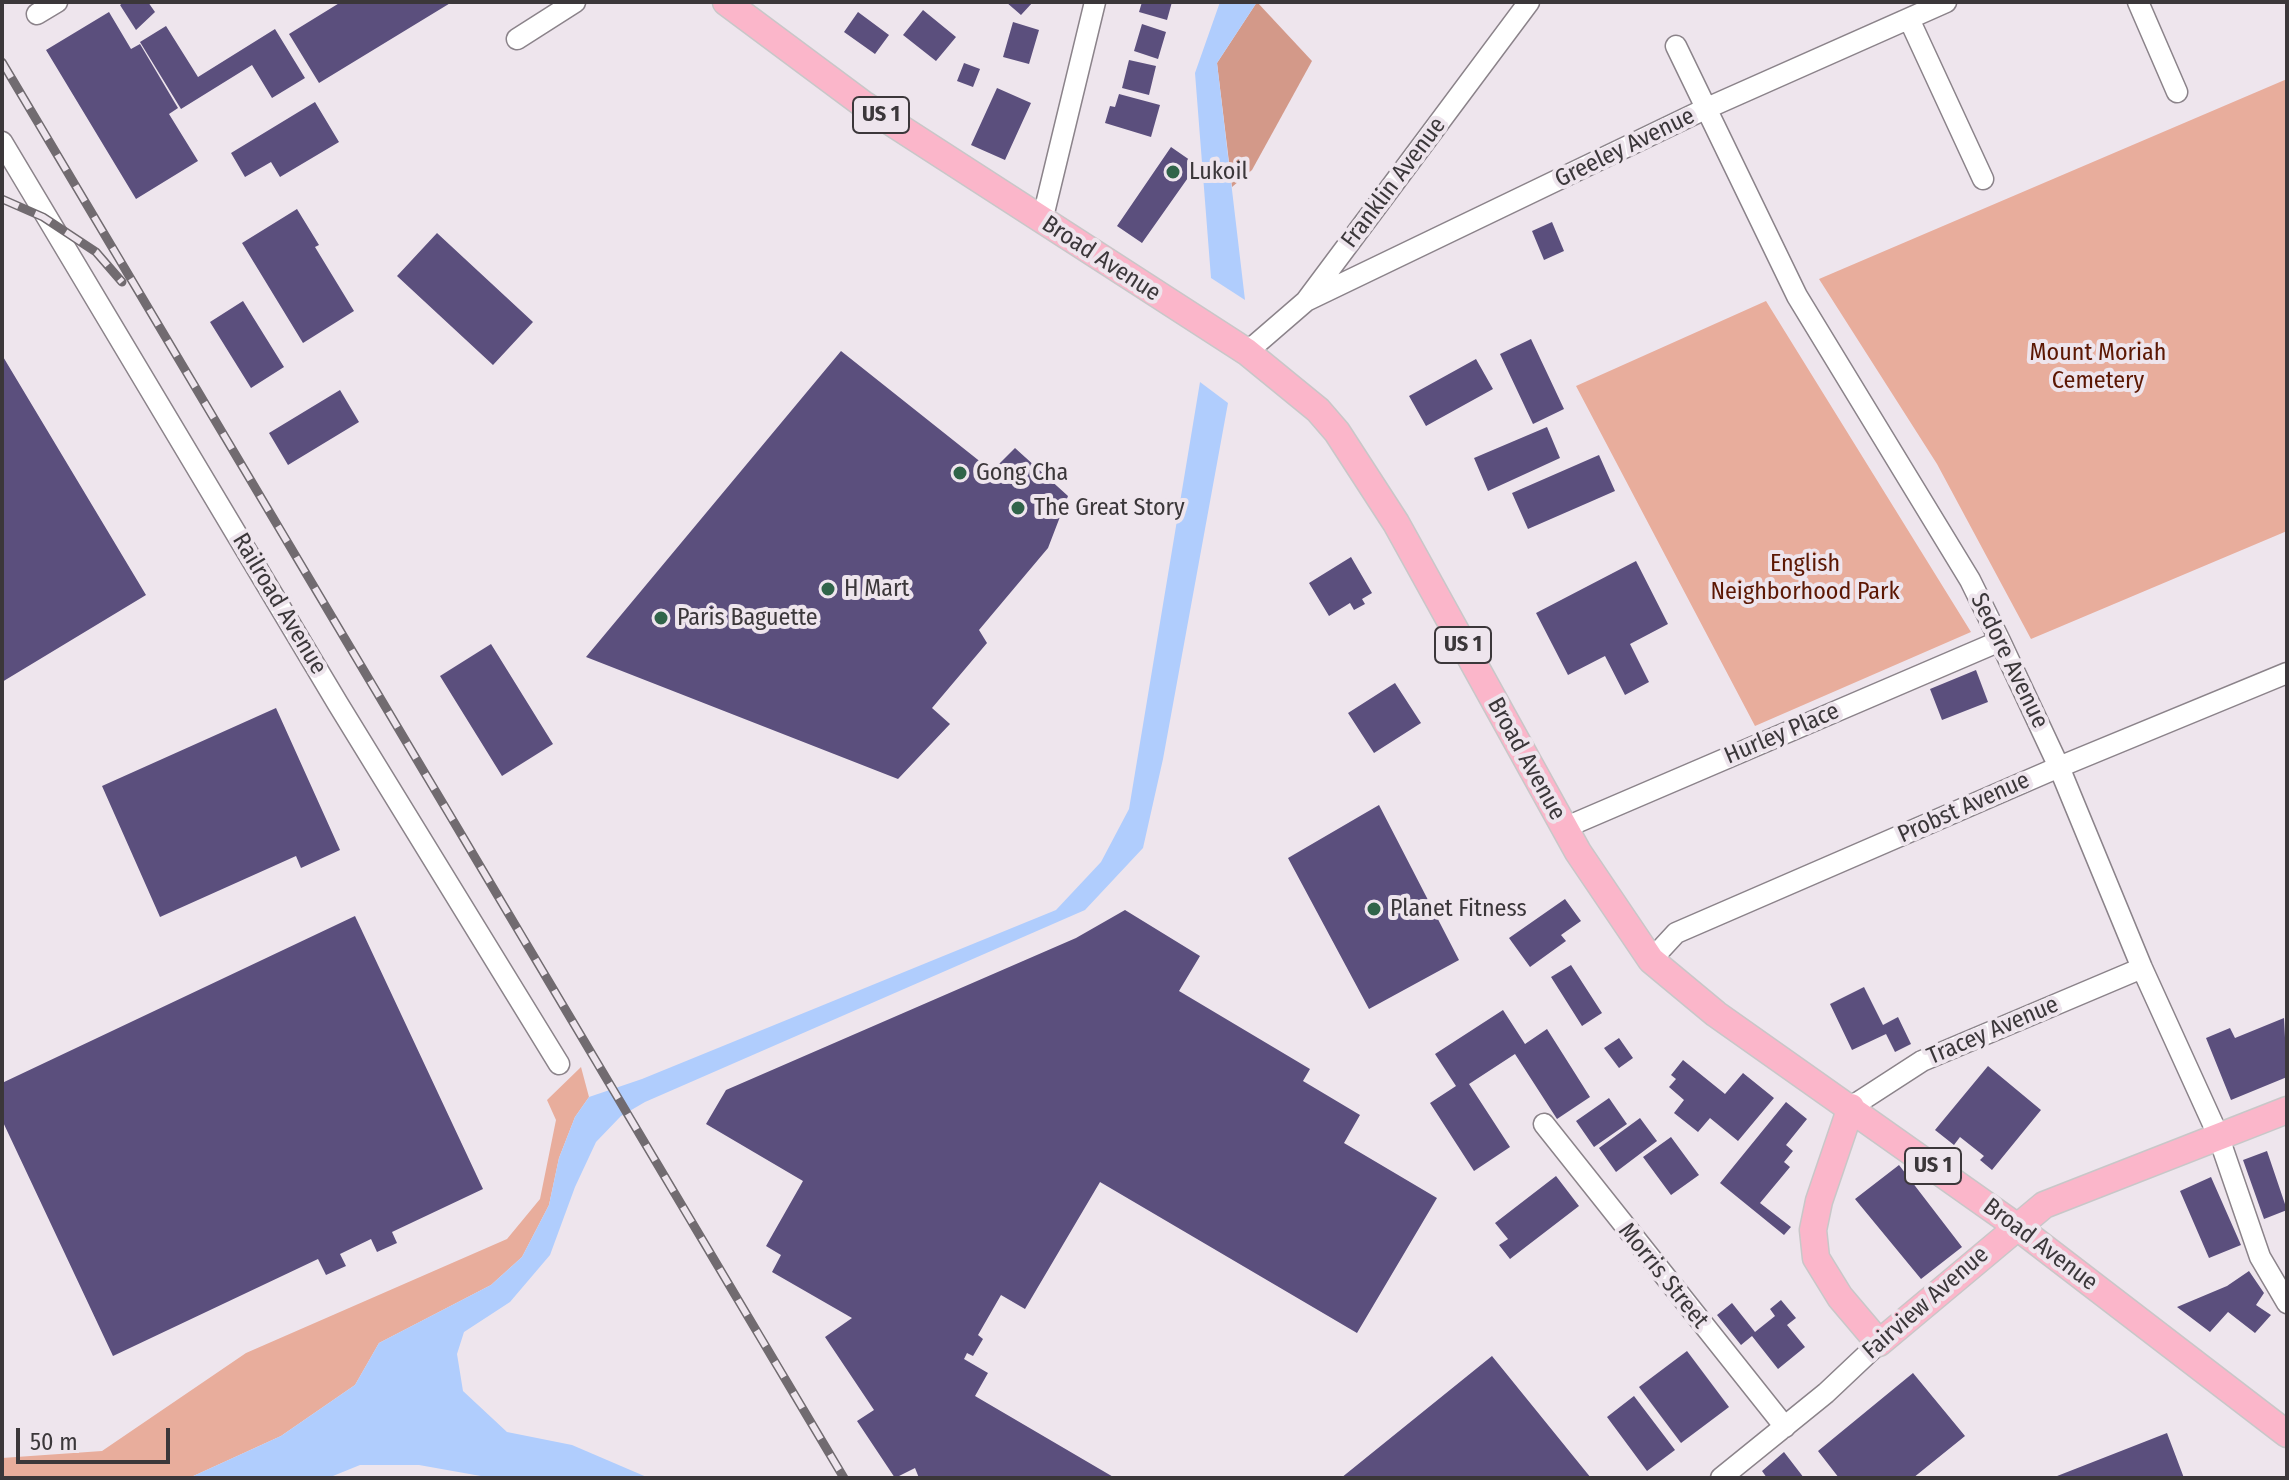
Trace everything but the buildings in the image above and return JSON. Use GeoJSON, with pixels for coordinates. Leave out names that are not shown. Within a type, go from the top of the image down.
{"type":"FeatureCollection","features":[{"type":"Feature","properties":{"kind":"main road","name":"Broad Avenue"},"geometry":{"type":"LineString","coordinates":[[732,4],[863,104],[1247,352],[1318,410],[1337,432],[1396,523],[1564,828],[1617,914],[1651,960],[1716,1014],[2016,1226],[2287,1434]]}},
{"type":"Feature","properties":{"kind":"main road"},"geometry":{"type":"LineString","coordinates":[[1851,1107],[1819,1201],[1813,1230],[1816,1258],[1840,1297],[1879,1343]]}},
{"type":"Feature","properties":{"kind":"main road","name":"Fairview Avenue"},"geometry":{"type":"LineString","coordinates":[[1879,1343],[2044,1205],[2287,1110]]}},
{"type":"Feature","properties":{"kind":"street"},"geometry":{"type":"LineString","coordinates":[[37,14],[57,2]]}},
{"type":"Feature","properties":{"kind":"street"},"geometry":{"type":"LineString","coordinates":[[517,39],[575,2]]}},
{"type":"Feature","properties":{"kind":"street"},"geometry":{"type":"LineString","coordinates":[[1042,221],[1095,2]]}},
{"type":"Feature","properties":{"kind":"street","name":"Franklin Avenue"},"geometry":{"type":"LineString","coordinates":[[1247,352],[1306,301],[1529,2]]}},
{"type":"Feature","properties":{"kind":"street","name":"Greeley Avenue"},"geometry":{"type":"LineString","coordinates":[[1306,301],[1705,109],[1946,2]]}},
{"type":"Feature","properties":{"kind":"street"},"geometry":{"type":"LineString","coordinates":[[2138,2],[2177,92]]}},
{"type":"Feature","properties":{"kind":"street"},"geometry":{"type":"LineString","coordinates":[[1909,19],[1983,179]]}},
{"type":"Feature","properties":{"kind":"street","name":"Sedore Avenue"},"geometry":{"type":"LineString","coordinates":[[1676,46],[1797,296],[1970,580],[2000,641],[2059,767],[2142,968],[2218,1135],[2260,1257],[2287,1303]]}},
{"type":"Feature","properties":{"kind":"street","name":"Railroad Avenue"},"geometry":{"type":"LineString","coordinates":[[2,142],[338,704],[559,1064]]}},
{"type":"Feature","properties":{"kind":"street","name":"Hurley Place"},"geometry":{"type":"LineString","coordinates":[[1564,828],[2000,641]]}},
{"type":"Feature","properties":{"kind":"street","name":"Probst Avenue"},"geometry":{"type":"LineString","coordinates":[[1651,960],[1676,933],[2059,767],[2287,673]]}},
{"type":"Feature","properties":{"kind":"street","name":"Tracey Avenue"},"geometry":{"type":"LineString","coordinates":[[1851,1107],[1922,1061],[2142,968]]}},
{"type":"Feature","properties":{"kind":"street","name":"Morris Street"},"geometry":{"type":"LineString","coordinates":[[1544,1124],[1785,1427]]}},
{"type":"Feature","properties":{"kind":"street","name":"Fairview Avenue"},"geometry":{"type":"LineString","coordinates":[[1721,1478],[1785,1427],[1879,1343]]}},
{"type":"Feature","properties":{"kind":"green space","name":"Mount Moriah Cemetery"},"geometry":{"type":"Polygon","coordinates":[[[2287,79],[2287,531],[2031,639],[1937,464],[1819,279],[2287,79]]]}},
{"type":"Feature","properties":{"kind":"green space","name":"English Neighborhood Park"},"geometry":{"type":"Polygon","coordinates":[[[1766,301],[1971,632],[1755,726],[1576,386],[1766,301]]]}},
{"type":"Feature","properties":{"kind":"green space"},"geometry":{"type":"Polygon","coordinates":[[[581,1067],[589,1097],[575,1117],[559,1158],[549,1205],[522,1257],[491,1285],[379,1343],[355,1385],[281,1436],[189,1478],[2,1478],[2,1458],[102,1451],[246,1353],[507,1239],[540,1199],[556,1120],[547,1100],[581,1067]]]}},
{"type":"Feature","properties":{"kind":"shaded area"},"geometry":{"type":"Polygon","coordinates":[[[1257,2],[1312,61],[1252,170],[1232,187],[1217,63],[1257,2]]]}},
{"type":"Feature","properties":{"kind":"water"},"geometry":{"type":"Polygon","coordinates":[[[1220,2],[1257,2],[1217,63],[1245,300],[1211,278],[1195,73],[1220,2]]]}},
{"type":"Feature","properties":{"kind":"water"},"geometry":{"type":"Polygon","coordinates":[[[1200,382],[1228,403],[1163,759],[1143,848],[1085,910],[645,1102],[621,1116],[596,1142],[575,1187],[550,1255],[510,1302],[464,1332],[457,1354],[463,1391],[507,1432],[572,1445],[649,1478],[492,1478],[419,1465],[360,1465],[328,1478],[189,1478],[281,1436],[355,1385],[379,1343],[491,1285],[522,1257],[549,1205],[559,1158],[575,1117],[589,1097],[642,1079],[1056,910],[1101,862],[1129,809],[1200,382]]]}},
{"type":"Feature","properties":{"kind":"railway"},"geometry":{"type":"LineString","coordinates":[[2,62],[844,1478]]}},
{"type":"Feature","properties":{"kind":"railway"},"geometry":{"type":"LineString","coordinates":[[2,199],[43,217],[96,252],[122,282]]}},
{"type":"Feature","properties":{"kind":"place","name":"Lukoil"},"geometry":{"type":"Point","coordinates":[1173,172]}},
{"type":"Feature","properties":{"kind":"place","name":"Gong Cha"},"geometry":{"type":"Point","coordinates":[960,473]}},
{"type":"Feature","properties":{"kind":"place","name":"The Great Story"},"geometry":{"type":"Point","coordinates":[1018,508]}},
{"type":"Feature","properties":{"kind":"place","name":"H Mart"},"geometry":{"type":"Point","coordinates":[828,589]}},
{"type":"Feature","properties":{"kind":"place","name":"Paris Baguette"},"geometry":{"type":"Point","coordinates":[661,618]}},
{"type":"Feature","properties":{"kind":"place","name":"Planet Fitness"},"geometry":{"type":"Point","coordinates":[1374,909]}}]}
